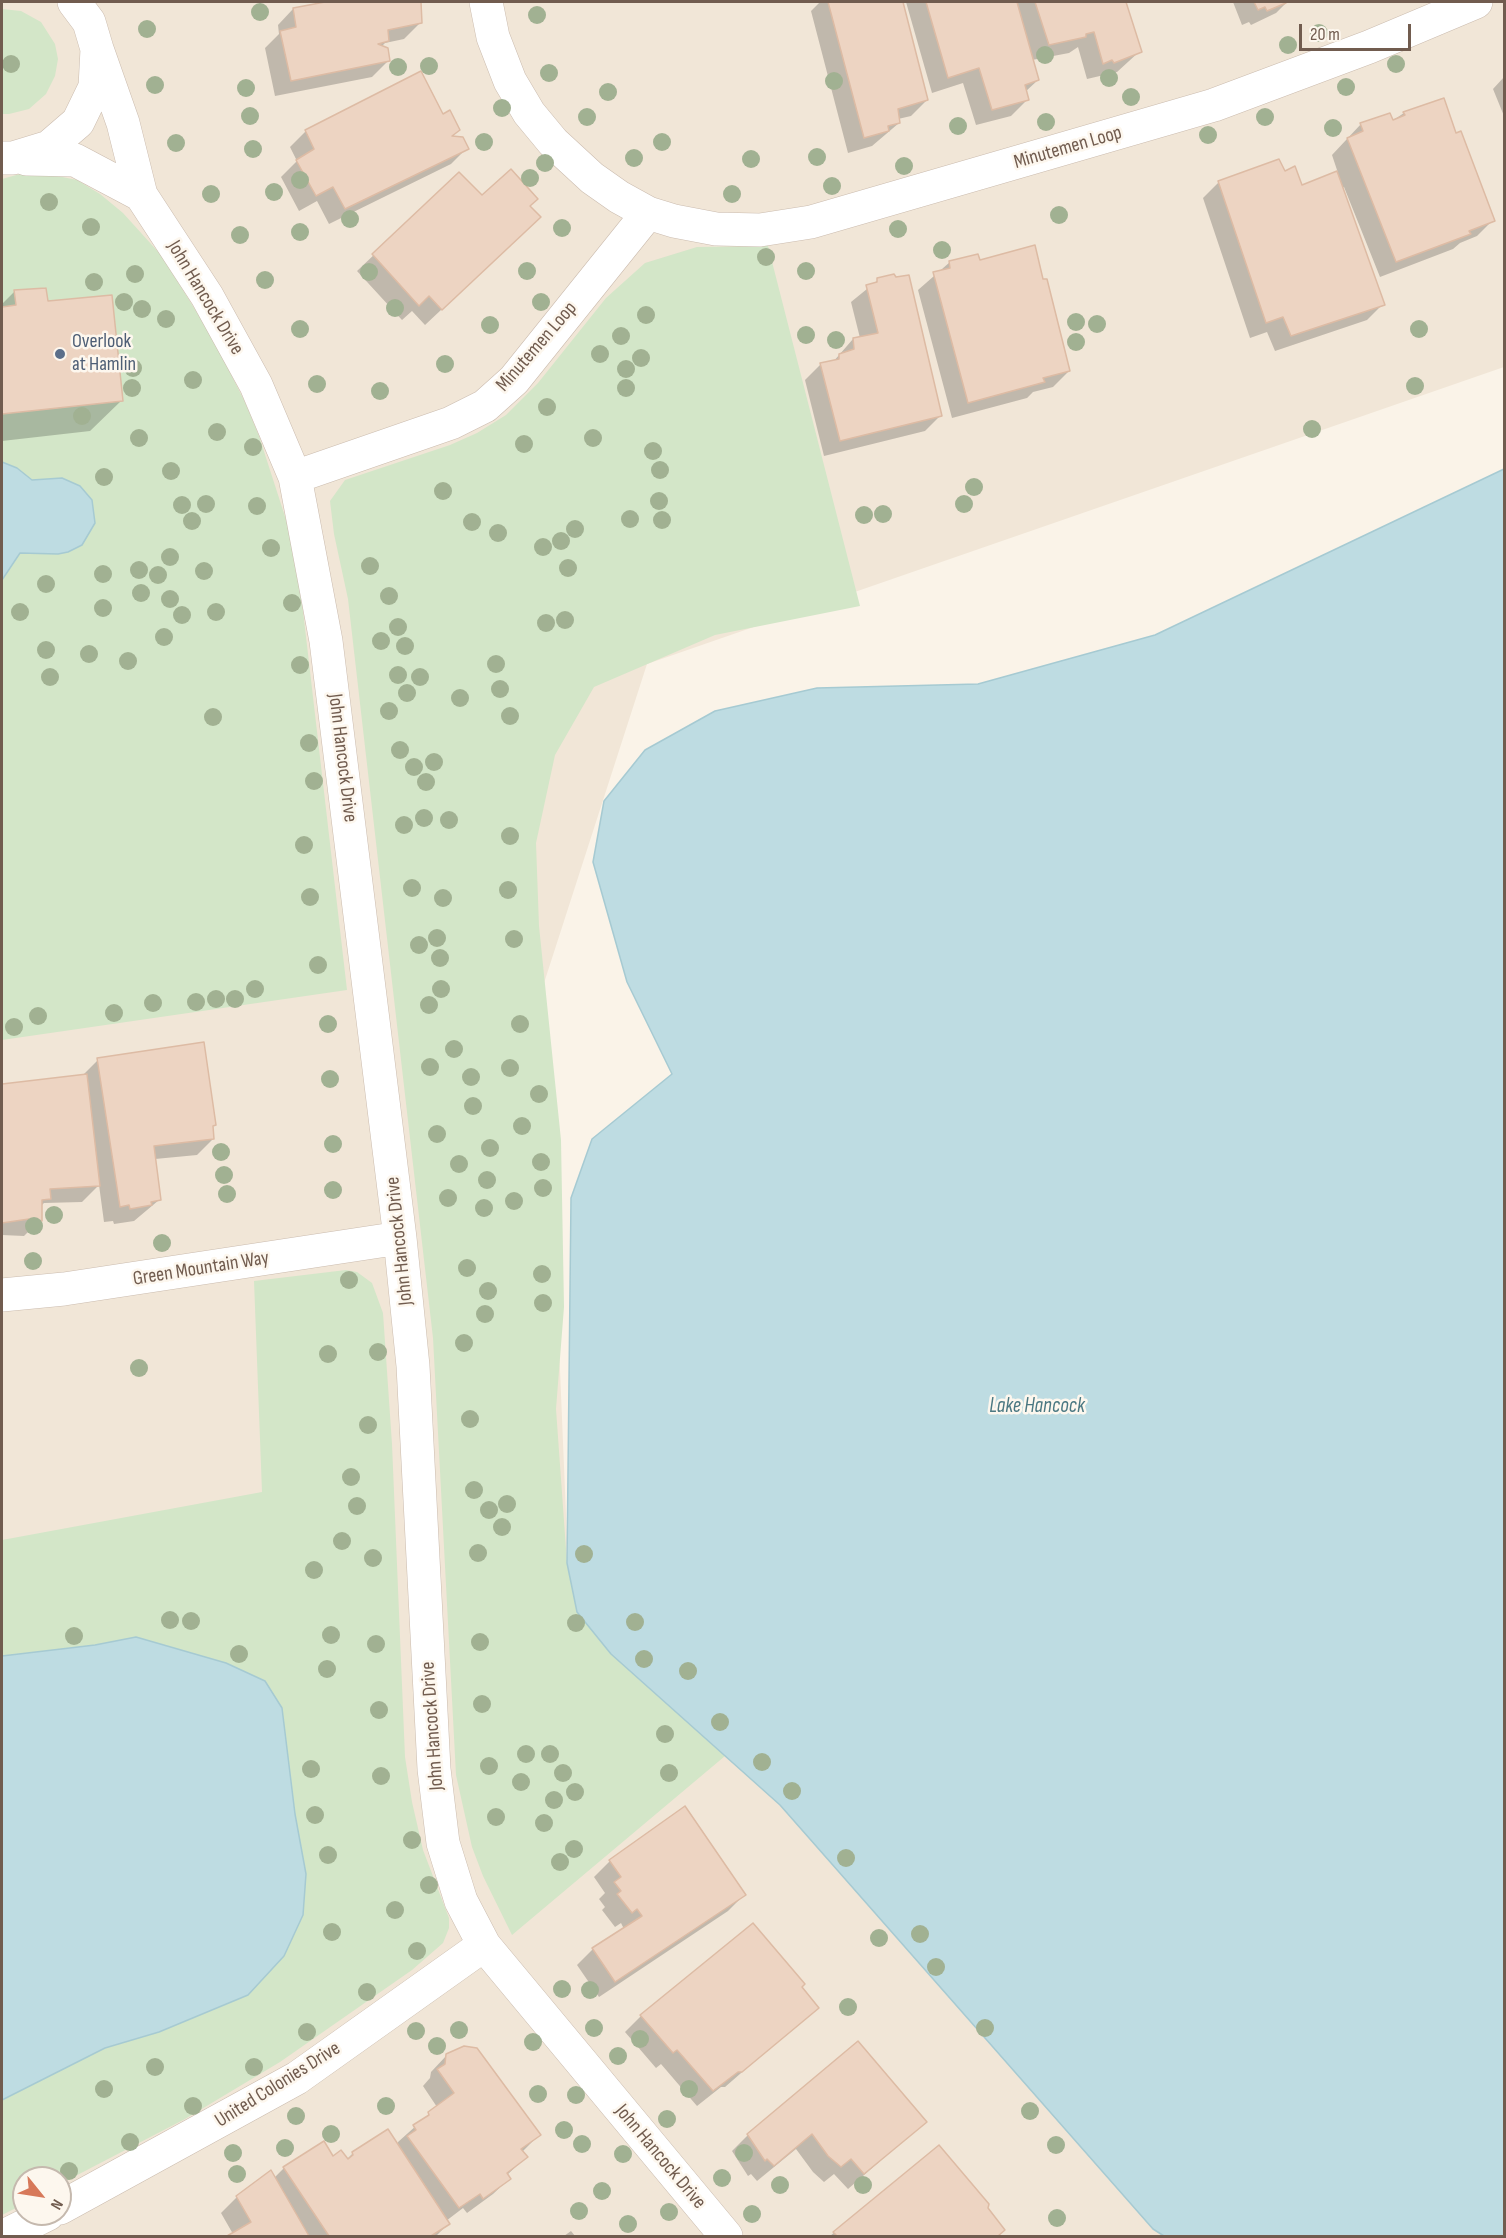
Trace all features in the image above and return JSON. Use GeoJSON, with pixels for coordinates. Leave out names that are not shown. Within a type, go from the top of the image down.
{"type":"FeatureCollection","features":[{"type":"Feature","properties":{"kind":"street","name":"Minutemen Loop"},"geometry":{"type":"LineString","coordinates":[[486,2],[493,37],[510,81],[529,113],[554,142],[592,178],[619,197],[648,213],[674,222],[716,228],[759,230],[811,222],[1214,105],[1369,47],[1476,2]]}},
{"type":"Feature","properties":{"kind":"street"},"geometry":{"type":"LineString","coordinates":[[7,158],[49,147],[78,122],[95,87],[88,18]]}},
{"type":"Feature","properties":{"kind":"street","name":"John Hancock Drive"},"geometry":{"type":"LineString","coordinates":[[88,18],[123,123],[141,195],[207,296],[256,385],[295,477],[326,641],[400,1238],[412,1366],[436,1779],[443,1842],[461,1901],[484,1945],[726,2236]]}},
{"type":"Feature","properties":{"kind":"street","name":"John Hancock Drive"},"geometry":{"type":"LineString","coordinates":[[7,158],[75,160],[141,195]]}},
{"type":"Feature","properties":{"kind":"street","name":"Minutemen Loop"},"geometry":{"type":"LineString","coordinates":[[295,477],[451,423],[484,406],[514,380],[648,213]]}},
{"type":"Feature","properties":{"kind":"street","name":"Green Mountain Way"},"geometry":{"type":"LineString","coordinates":[[2,1295],[64,1289],[400,1238]]}},
{"type":"Feature","properties":{"kind":"street","name":"United Colonies Drive"},"geometry":{"type":"LineString","coordinates":[[72,2201],[297,2078],[484,1945]]}},
{"type":"Feature","properties":{"kind":"street"},"geometry":{"type":"LineString","coordinates":[[4,2236],[24,2226]]}},
{"type":"Feature","properties":{"kind":"shaded area","name":"Overlook at Hamlin"},"geometry":{"type":"Polygon","coordinates":[[[2,2],[1504,2],[1504,367],[647,664],[544,983],[568,1563],[1171,2236],[2,2236],[2,2]]]}},
{"type":"Feature","properties":{"kind":"green space"},"geometry":{"type":"Polygon","coordinates":[[[2,9],[21,11],[41,22],[55,44],[58,59],[55,76],[46,94],[29,109],[9,114],[2,114],[2,9]]]}},
{"type":"Feature","properties":{"kind":"green space"},"geometry":{"type":"Polygon","coordinates":[[[43,173],[77,180],[100,194],[123,213],[161,255],[211,335],[245,402],[259,436],[290,532],[300,585],[347,990],[2,1040],[2,179],[20,174],[43,173]]]}},
{"type":"Feature","properties":{"kind":"green space"},"geometry":{"type":"Polygon","coordinates":[[[768,246],[860,606],[715,635],[594,687],[555,755],[536,843],[539,926],[561,1140],[564,1307],[556,1409],[567,1563],[577,1612],[611,1654],[725,1756],[512,1935],[483,1876],[472,1847],[456,1775],[433,1338],[348,599],[334,534],[330,501],[345,480],[450,445],[477,433],[506,415],[538,383],[606,298],[645,263],[697,247],[768,246]]]}},
{"type":"Feature","properties":{"kind":"green space"},"geometry":{"type":"Polygon","coordinates":[[[346,1270],[357,1272],[372,1283],[383,1313],[392,1444],[405,1757],[423,1850],[449,1918],[449,1928],[443,1943],[412,1970],[280,2062],[185,2119],[72,2178],[72,2166],[12,2166],[12,2210],[2,2215],[2,1540],[262,1492],[254,1281],[346,1270]]]}},
{"type":"Feature","properties":{"kind":"water"},"geometry":{"type":"Polygon","coordinates":[[[2,462],[17,468],[32,480],[62,478],[80,486],[92,500],[95,523],[82,545],[68,552],[20,553],[2,580],[2,462]]]}},
{"type":"Feature","properties":{"kind":"water","name":"Lake Hancock"},"geometry":{"type":"Polygon","coordinates":[[[1504,469],[1504,2236],[1164,2236],[1153,2229],[780,1805],[611,1654],[577,1612],[567,1563],[571,1198],[592,1139],[672,1074],[627,982],[593,862],[604,801],[645,750],[715,711],[817,688],[978,684],[1155,635],[1504,469]]]}},
{"type":"Feature","properties":{"kind":"water"},"geometry":{"type":"Polygon","coordinates":[[[136,1637],[226,1663],[265,1681],[282,1708],[295,1814],[306,1874],[303,1915],[284,1956],[248,1995],[159,2032],[105,2048],[2,2100],[2,1656],[95,1645],[136,1637]]]}},
{"type":"Feature","properties":{"kind":"building"},"geometry":{"type":"Polygon","coordinates":[[[325,2],[421,2],[422,23],[388,30],[389,41],[378,44],[388,48],[390,61],[291,81],[280,31],[296,27],[293,8],[325,2]]]}},
{"type":"Feature","properties":{"kind":"building"},"geometry":{"type":"Polygon","coordinates":[[[828,2],[903,2],[928,100],[898,109],[900,123],[888,126],[889,131],[864,138],[828,2]]]}},
{"type":"Feature","properties":{"kind":"building"},"geometry":{"type":"Polygon","coordinates":[[[926,2],[1017,2],[1039,80],[1025,85],[1029,100],[992,110],[979,68],[948,78],[926,2]]]}},
{"type":"Feature","properties":{"kind":"building"},"geometry":{"type":"Polygon","coordinates":[[[1035,2],[1126,2],[1142,52],[1114,63],[1112,60],[1103,64],[1094,32],[1086,34],[1086,37],[1049,45],[1035,2]]]}},
{"type":"Feature","properties":{"kind":"building"},"geometry":{"type":"Polygon","coordinates":[[[1254,2],[1286,3],[1267,11],[1265,7],[1258,10],[1254,2]]]}},
{"type":"Feature","properties":{"kind":"building"},"geometry":{"type":"Polygon","coordinates":[[[421,71],[443,114],[450,110],[460,130],[452,136],[463,137],[469,149],[345,209],[333,187],[316,196],[296,160],[314,149],[305,130],[421,71]]]}},
{"type":"Feature","properties":{"kind":"building"},"geometry":{"type":"Polygon","coordinates":[[[1444,98],[1456,133],[1461,131],[1495,221],[1469,231],[1471,234],[1396,262],[1347,138],[1363,131],[1360,123],[1390,113],[1393,120],[1405,115],[1403,112],[1444,98]]]}},
{"type":"Feature","properties":{"kind":"building"},"geometry":{"type":"Polygon","coordinates":[[[1279,159],[1285,171],[1295,166],[1302,185],[1337,171],[1385,305],[1291,336],[1283,317],[1266,323],[1218,181],[1279,159]]]}},
{"type":"Feature","properties":{"kind":"building"},"geometry":{"type":"Polygon","coordinates":[[[511,169],[538,199],[530,206],[541,217],[442,310],[429,296],[419,306],[372,254],[459,172],[482,195],[511,169]]]}},
{"type":"Feature","properties":{"kind":"building"},"geometry":{"type":"Polygon","coordinates":[[[1035,245],[1043,279],[1047,279],[1070,371],[1043,378],[1045,382],[968,403],[933,272],[950,268],[949,261],[978,254],[980,260],[1035,245]]]}},
{"type":"Feature","properties":{"kind":"building"},"geometry":{"type":"Polygon","coordinates":[[[894,274],[896,277],[909,275],[942,416],[840,441],[820,363],[839,359],[839,354],[854,349],[853,338],[878,333],[866,285],[877,282],[877,278],[894,274]]]}},
{"type":"Feature","properties":{"kind":"building","name":"Overlook at Hamlin"},"geometry":{"type":"Polygon","coordinates":[[[46,288],[48,301],[112,295],[123,401],[2,414],[2,307],[16,305],[14,290],[46,288]]]}},
{"type":"Feature","properties":{"kind":"building"},"geometry":{"type":"Polygon","coordinates":[[[204,1042],[216,1125],[213,1126],[214,1139],[154,1146],[161,1200],[151,1202],[152,1205],[130,1209],[129,1205],[120,1207],[97,1058],[204,1042]]]}},
{"type":"Feature","properties":{"kind":"building"},"geometry":{"type":"Polygon","coordinates":[[[87,1074],[100,1186],[50,1189],[51,1199],[42,1200],[42,1221],[29,1221],[29,1219],[2,1223],[2,1084],[87,1074]]]}},
{"type":"Feature","properties":{"kind":"building"},"geometry":{"type":"Polygon","coordinates":[[[685,1806],[746,1895],[615,1982],[592,1948],[642,1916],[637,1909],[632,1913],[617,1894],[621,1891],[614,1882],[621,1877],[609,1860],[685,1806]]]}},
{"type":"Feature","properties":{"kind":"building"},"geometry":{"type":"Polygon","coordinates":[[[753,1923],[805,1984],[802,1987],[819,2008],[742,2072],[738,2072],[713,2091],[677,2050],[673,2053],[640,2015],[753,1923]]]}},
{"type":"Feature","properties":{"kind":"building"},"geometry":{"type":"Polygon","coordinates":[[[858,2041],[927,2122],[864,2174],[851,2159],[841,2167],[828,2156],[812,2134],[774,2166],[767,2159],[765,2161],[747,2134],[858,2041]]]}},
{"type":"Feature","properties":{"kind":"building"},"geometry":{"type":"Polygon","coordinates":[[[464,2046],[477,2048],[541,2135],[521,2149],[528,2157],[507,2173],[511,2179],[483,2199],[480,2194],[459,2208],[407,2136],[416,2130],[413,2125],[429,2115],[428,2112],[454,2093],[437,2069],[445,2064],[446,2054],[464,2046]]]}},
{"type":"Feature","properties":{"kind":"building"},"geometry":{"type":"Polygon","coordinates":[[[388,2129],[450,2224],[431,2236],[329,2236],[283,2167],[324,2141],[333,2156],[341,2150],[348,2159],[353,2155],[352,2152],[388,2129]]]}},
{"type":"Feature","properties":{"kind":"building"},"geometry":{"type":"Polygon","coordinates":[[[939,2145],[989,2204],[988,2208],[1005,2230],[998,2236],[837,2236],[833,2232],[939,2145]]]}},
{"type":"Feature","properties":{"kind":"building"},"geometry":{"type":"Polygon","coordinates":[[[271,2170],[309,2236],[227,2236],[251,2222],[236,2196],[271,2170]]]}},
{"type":"Feature","properties":{"kind":"place","name":"Overlook at Hamlin"},"geometry":{"type":"Point","coordinates":[60,354]}}]}
